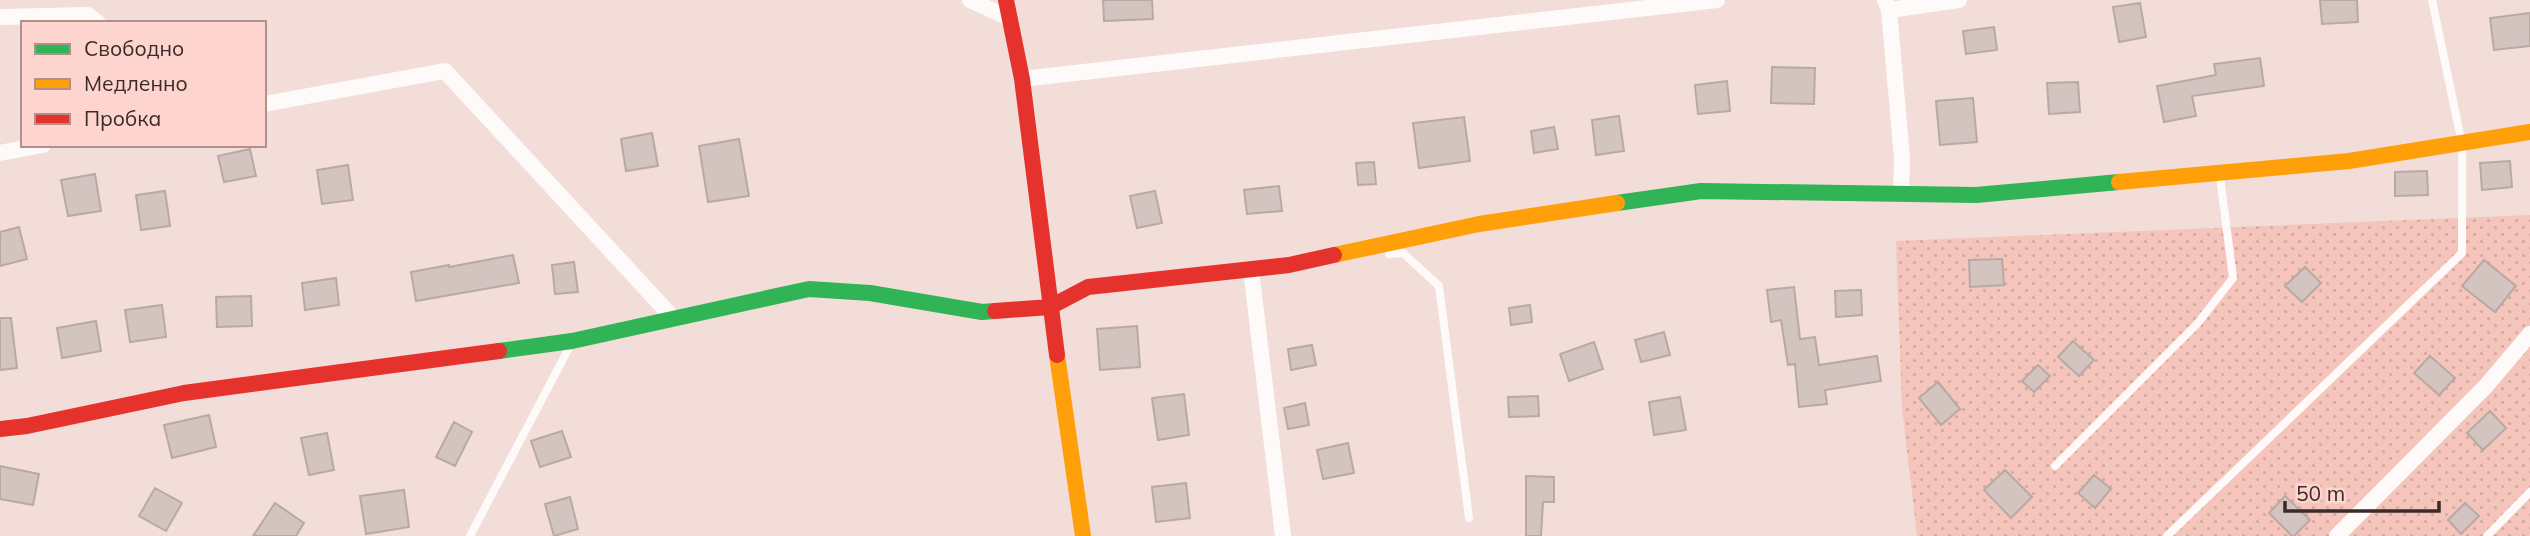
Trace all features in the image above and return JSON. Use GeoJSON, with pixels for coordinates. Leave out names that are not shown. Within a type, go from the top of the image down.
{"type":"FeatureCollection","features":[{"type":"Feature","properties":{"kind":"street"},"geometry":{"type":"LineString","coordinates":[[970,0],[1009,18]]}},
{"type":"Feature","properties":{"kind":"street"},"geometry":{"type":"LineString","coordinates":[[1006,0],[1022,79],[1050,307],[1083,536]]}},
{"type":"Feature","properties":{"kind":"street"},"geometry":{"type":"LineString","coordinates":[[1022,79],[1717,0]]}},
{"type":"Feature","properties":{"kind":"street"},"geometry":{"type":"LineString","coordinates":[[1901,193],[1902,158],[1887,5],[1959,0]]}},
{"type":"Feature","properties":{"kind":"street"},"geometry":{"type":"LineString","coordinates":[[0,18],[88,15],[96,21]]}},
{"type":"Feature","properties":{"kind":"street"},"geometry":{"type":"LineString","coordinates":[[266,104],[445,71],[674,319]]}},
{"type":"Feature","properties":{"kind":"street"},"geometry":{"type":"LineString","coordinates":[[0,429],[27,426],[184,393],[572,341],[809,289],[870,293],[982,312],[1050,307],[1088,287],[1289,265],[1479,224],[1701,191],[1976,195],[2349,161],[2530,132]]}},
{"type":"Feature","properties":{"kind":"street"},"geometry":{"type":"LineString","coordinates":[[0,153],[32,147]]}},
{"type":"Feature","properties":{"kind":"street"},"geometry":{"type":"LineString","coordinates":[[1251,270],[1283,536]]}},
{"type":"Feature","properties":{"kind":"street"},"geometry":{"type":"LineString","coordinates":[[2337,536],[2486,386],[2530,334]]}},
{"type":"Feature","properties":{"kind":"lane"},"geometry":{"type":"LineString","coordinates":[[2167,536],[2462,253],[2462,144],[2432,0]]}},
{"type":"Feature","properties":{"kind":"lane"},"geometry":{"type":"LineString","coordinates":[[2055,466],[2197,324],[2233,278],[2220,172]]}},
{"type":"Feature","properties":{"kind":"lane"},"geometry":{"type":"LineString","coordinates":[[1289,265],[1403,253],[1439,286],[1468,519]]}},
{"type":"Feature","properties":{"kind":"lane"},"geometry":{"type":"LineString","coordinates":[[470,536],[572,341]]}},
{"type":"Feature","properties":{"kind":"lane"},"geometry":{"type":"LineString","coordinates":[[2487,536],[2530,492]]}},
{"type":"Feature","properties":{"kind":"shaded area"},"geometry":{"type":"Polygon","coordinates":[[[2530,215],[2530,536],[1917,536],[1902,408],[1896,241],[2530,215]]]}},
{"type":"Feature","properties":{"kind":"building"},"geometry":{"type":"Polygon","coordinates":[[[1103,0],[1152,0],[1153,19],[1104,21],[1103,0]]]}},
{"type":"Feature","properties":{"kind":"building"},"geometry":{"type":"Polygon","coordinates":[[[2320,0],[2357,0],[2358,22],[2322,24],[2320,0]]]}},
{"type":"Feature","properties":{"kind":"building"},"geometry":{"type":"Polygon","coordinates":[[[2140,3],[2146,37],[2119,42],[2113,7],[2140,3]]]}},
{"type":"Feature","properties":{"kind":"building"},"geometry":{"type":"Polygon","coordinates":[[[2530,13],[2530,46],[2494,50],[2490,18],[2530,13]]]}},
{"type":"Feature","properties":{"kind":"building"},"geometry":{"type":"Polygon","coordinates":[[[1994,27],[1997,50],[1966,54],[1963,31],[1994,27]]]}},
{"type":"Feature","properties":{"kind":"building"},"geometry":{"type":"Polygon","coordinates":[[[2260,58],[2264,86],[2192,96],[2196,116],[2164,122],[2157,86],[2216,75],[2214,64],[2260,58]]]}},
{"type":"Feature","properties":{"kind":"building"},"geometry":{"type":"Polygon","coordinates":[[[1772,67],[1815,68],[1814,104],[1771,103],[1772,67]]]}},
{"type":"Feature","properties":{"kind":"building"},"geometry":{"type":"Polygon","coordinates":[[[1727,81],[1730,111],[1698,114],[1695,85],[1727,81]]]}},
{"type":"Feature","properties":{"kind":"building"},"geometry":{"type":"Polygon","coordinates":[[[2078,82],[2080,112],[2049,114],[2047,83],[2078,82]]]}},
{"type":"Feature","properties":{"kind":"building"},"geometry":{"type":"Polygon","coordinates":[[[1973,98],[1977,142],[1940,145],[1936,101],[1973,98]]]}},
{"type":"Feature","properties":{"kind":"building"},"geometry":{"type":"Polygon","coordinates":[[[1619,116],[1624,151],[1596,155],[1592,120],[1619,116]]]}},
{"type":"Feature","properties":{"kind":"building"},"geometry":{"type":"Polygon","coordinates":[[[1464,117],[1470,161],[1419,168],[1413,123],[1464,117]]]}},
{"type":"Feature","properties":{"kind":"building"},"geometry":{"type":"Polygon","coordinates":[[[1554,127],[1558,149],[1534,153],[1531,131],[1554,127]]]}},
{"type":"Feature","properties":{"kind":"building"},"geometry":{"type":"Polygon","coordinates":[[[652,133],[658,166],[626,171],[621,139],[652,133]]]}},
{"type":"Feature","properties":{"kind":"building"},"geometry":{"type":"Polygon","coordinates":[[[739,139],[749,196],[708,202],[699,146],[739,139]]]}},
{"type":"Feature","properties":{"kind":"building"},"geometry":{"type":"Polygon","coordinates":[[[250,149],[256,176],[224,182],[218,156],[250,149]]]}},
{"type":"Feature","properties":{"kind":"building"},"geometry":{"type":"Polygon","coordinates":[[[2510,161],[2512,187],[2482,190],[2480,163],[2510,161]]]}},
{"type":"Feature","properties":{"kind":"building"},"geometry":{"type":"Polygon","coordinates":[[[1374,162],[1376,184],[1358,185],[1356,163],[1374,162]]]}},
{"type":"Feature","properties":{"kind":"building"},"geometry":{"type":"Polygon","coordinates":[[[348,165],[353,200],[322,204],[317,170],[348,165]]]}},
{"type":"Feature","properties":{"kind":"building"},"geometry":{"type":"Polygon","coordinates":[[[2427,171],[2428,195],[2395,196],[2395,172],[2427,171]]]}},
{"type":"Feature","properties":{"kind":"building"},"geometry":{"type":"Polygon","coordinates":[[[95,174],[101,211],[68,216],[61,180],[95,174]]]}},
{"type":"Feature","properties":{"kind":"building"},"geometry":{"type":"Polygon","coordinates":[[[1279,186],[1282,211],[1247,214],[1244,190],[1279,186]]]}},
{"type":"Feature","properties":{"kind":"building"},"geometry":{"type":"Polygon","coordinates":[[[165,191],[170,226],[141,230],[136,195],[165,191]]]}},
{"type":"Feature","properties":{"kind":"building"},"geometry":{"type":"Polygon","coordinates":[[[1155,191],[1162,223],[1137,228],[1130,196],[1155,191]]]}},
{"type":"Feature","properties":{"kind":"building"},"geometry":{"type":"Polygon","coordinates":[[[19,227],[27,259],[0,266],[0,232],[19,227]]]}},
{"type":"Feature","properties":{"kind":"building"},"geometry":{"type":"Polygon","coordinates":[[[513,255],[519,283],[416,301],[411,272],[513,255]]]}},
{"type":"Feature","properties":{"kind":"building"},"geometry":{"type":"Polygon","coordinates":[[[2002,259],[2004,285],[1970,287],[1969,260],[2002,259]]]}},
{"type":"Feature","properties":{"kind":"building"},"geometry":{"type":"Polygon","coordinates":[[[2484,260],[2516,286],[2495,312],[2462,286],[2484,260]]]}},
{"type":"Feature","properties":{"kind":"building"},"geometry":{"type":"Polygon","coordinates":[[[574,262],[578,292],[555,294],[552,265],[574,262]]]}},
{"type":"Feature","properties":{"kind":"building"},"geometry":{"type":"Polygon","coordinates":[[[2305,267],[2321,283],[2302,302],[2285,286],[2305,267]]]}},
{"type":"Feature","properties":{"kind":"building"},"geometry":{"type":"Polygon","coordinates":[[[336,278],[339,305],[305,310],[302,283],[336,278]]]}},
{"type":"Feature","properties":{"kind":"building"},"geometry":{"type":"Polygon","coordinates":[[[1794,287],[1800,339],[1815,337],[1819,365],[1877,356],[1881,381],[1825,390],[1827,404],[1799,407],[1795,364],[1788,365],[1781,320],[1771,322],[1767,290],[1794,287]]]}},
{"type":"Feature","properties":{"kind":"building"},"geometry":{"type":"Polygon","coordinates":[[[1861,290],[1862,315],[1836,317],[1835,291],[1861,290]]]}},
{"type":"Feature","properties":{"kind":"building"},"geometry":{"type":"Polygon","coordinates":[[[251,296],[252,326],[217,327],[216,297],[251,296]]]}},
{"type":"Feature","properties":{"kind":"building"},"geometry":{"type":"Polygon","coordinates":[[[162,305],[166,337],[130,342],[125,310],[162,305]]]}},
{"type":"Feature","properties":{"kind":"building"},"geometry":{"type":"Polygon","coordinates":[[[1530,305],[1532,322],[1511,325],[1509,308],[1530,305]]]}},
{"type":"Feature","properties":{"kind":"building"},"geometry":{"type":"Polygon","coordinates":[[[0,318],[11,318],[17,368],[0,370],[0,318]]]}},
{"type":"Feature","properties":{"kind":"building"},"geometry":{"type":"Polygon","coordinates":[[[96,321],[101,351],[62,358],[57,328],[96,321]]]}},
{"type":"Feature","properties":{"kind":"building"},"geometry":{"type":"Polygon","coordinates":[[[1137,326],[1140,367],[1100,370],[1097,329],[1137,326]]]}},
{"type":"Feature","properties":{"kind":"building"},"geometry":{"type":"Polygon","coordinates":[[[1664,332],[1670,355],[1641,362],[1635,340],[1664,332]]]}},
{"type":"Feature","properties":{"kind":"building"},"geometry":{"type":"Polygon","coordinates":[[[2073,341],[2094,360],[2079,376],[2058,357],[2073,341]]]}},
{"type":"Feature","properties":{"kind":"building"},"geometry":{"type":"Polygon","coordinates":[[[1594,342],[1603,369],[1569,381],[1560,354],[1594,342]]]}},
{"type":"Feature","properties":{"kind":"building"},"geometry":{"type":"Polygon","coordinates":[[[1312,345],[1316,365],[1291,370],[1288,349],[1312,345]]]}},
{"type":"Feature","properties":{"kind":"building"},"geometry":{"type":"Polygon","coordinates":[[[2430,356],[2455,378],[2439,395],[2414,373],[2430,356]]]}},
{"type":"Feature","properties":{"kind":"building"},"geometry":{"type":"Polygon","coordinates":[[[2038,365],[2050,376],[2034,392],[2022,381],[2038,365]]]}},
{"type":"Feature","properties":{"kind":"building"},"geometry":{"type":"Polygon","coordinates":[[[1938,382],[1960,409],[1941,425],[1919,398],[1938,382]]]}},
{"type":"Feature","properties":{"kind":"building"},"geometry":{"type":"Polygon","coordinates":[[[1184,394],[1189,435],[1158,440],[1152,398],[1184,394]]]}},
{"type":"Feature","properties":{"kind":"building"},"geometry":{"type":"Polygon","coordinates":[[[1538,396],[1539,416],[1509,417],[1508,397],[1538,396]]]}},
{"type":"Feature","properties":{"kind":"building"},"geometry":{"type":"Polygon","coordinates":[[[1680,397],[1686,430],[1654,435],[1649,402],[1680,397]]]}},
{"type":"Feature","properties":{"kind":"building"},"geometry":{"type":"Polygon","coordinates":[[[1305,403],[1309,425],[1288,429],[1284,408],[1305,403]]]}},
{"type":"Feature","properties":{"kind":"building"},"geometry":{"type":"Polygon","coordinates":[[[2490,411],[2506,428],[2483,450],[2467,433],[2490,411]]]}},
{"type":"Feature","properties":{"kind":"building"},"geometry":{"type":"Polygon","coordinates":[[[209,415],[216,447],[172,458],[164,425],[209,415]]]}},
{"type":"Feature","properties":{"kind":"building"},"geometry":{"type":"Polygon","coordinates":[[[454,422],[472,432],[455,466],[436,457],[454,422]]]}},
{"type":"Feature","properties":{"kind":"building"},"geometry":{"type":"Polygon","coordinates":[[[562,431],[571,457],[540,467],[531,441],[562,431]]]}},
{"type":"Feature","properties":{"kind":"building"},"geometry":{"type":"Polygon","coordinates":[[[327,433],[334,470],[309,475],[301,438],[327,433]]]}},
{"type":"Feature","properties":{"kind":"building"},"geometry":{"type":"Polygon","coordinates":[[[1348,443],[1354,473],[1323,479],[1317,450],[1348,443]]]}},
{"type":"Feature","properties":{"kind":"building"},"geometry":{"type":"Polygon","coordinates":[[[0,466],[39,474],[33,505],[0,499],[0,466]]]}},
{"type":"Feature","properties":{"kind":"building"},"geometry":{"type":"Polygon","coordinates":[[[2005,470],[2032,497],[2011,518],[1984,490],[2005,470]]]}},
{"type":"Feature","properties":{"kind":"building"},"geometry":{"type":"Polygon","coordinates":[[[2094,475],[2111,489],[2095,508],[2078,493],[2094,475]]]}},
{"type":"Feature","properties":{"kind":"building"},"geometry":{"type":"Polygon","coordinates":[[[1526,476],[1554,477],[1554,502],[1543,502],[1541,536],[1526,536],[1526,476]]]}},
{"type":"Feature","properties":{"kind":"building"},"geometry":{"type":"Polygon","coordinates":[[[1186,483],[1190,518],[1156,522],[1152,487],[1186,483]]]}},
{"type":"Feature","properties":{"kind":"building"},"geometry":{"type":"Polygon","coordinates":[[[155,488],[182,503],[166,531],[139,516],[155,488]]]}},
{"type":"Feature","properties":{"kind":"building"},"geometry":{"type":"Polygon","coordinates":[[[404,490],[409,527],[366,534],[360,496],[404,490]]]}},
{"type":"Feature","properties":{"kind":"building"},"geometry":{"type":"Polygon","coordinates":[[[2285,496],[2310,520],[2294,536],[2269,513],[2285,496]]]}},
{"type":"Feature","properties":{"kind":"building"},"geometry":{"type":"Polygon","coordinates":[[[570,497],[578,529],[554,536],[545,504],[570,497]]]}},
{"type":"Feature","properties":{"kind":"building"},"geometry":{"type":"Polygon","coordinates":[[[275,503],[304,523],[296,536],[253,536],[275,503]]]}},
{"type":"Feature","properties":{"kind":"building"},"geometry":{"type":"Polygon","coordinates":[[[2465,503],[2479,516],[2461,534],[2448,520],[2465,503]]]}},
{"type":"Feature","properties":{"kind":"traffic: fast"},"geometry":{"type":"LineString","coordinates":[[1617,203],[1701,191],[1976,195],[2119,182]]}},
{"type":"Feature","properties":{"kind":"traffic: fast"},"geometry":{"type":"LineString","coordinates":[[499,351],[572,341],[809,289],[870,293],[982,312],[995,311]]}},
{"type":"Feature","properties":{"kind":"traffic: slow"},"geometry":{"type":"LineString","coordinates":[[2119,182],[2349,161],[2530,132]]}},
{"type":"Feature","properties":{"kind":"traffic: slow"},"geometry":{"type":"LineString","coordinates":[[1334,255],[1479,224],[1617,203]]}},
{"type":"Feature","properties":{"kind":"traffic: slow"},"geometry":{"type":"LineString","coordinates":[[1057,355],[1083,536]]}},
{"type":"Feature","properties":{"kind":"traffic: jam"},"geometry":{"type":"LineString","coordinates":[[1006,0],[1022,79],[1057,355]]}},
{"type":"Feature","properties":{"kind":"traffic: jam"},"geometry":{"type":"LineString","coordinates":[[995,311],[1050,307],[1088,287],[1289,265],[1334,255]]}},
{"type":"Feature","properties":{"kind":"traffic: jam"},"geometry":{"type":"LineString","coordinates":[[0,429],[27,426],[184,393],[499,351]]}}]}
